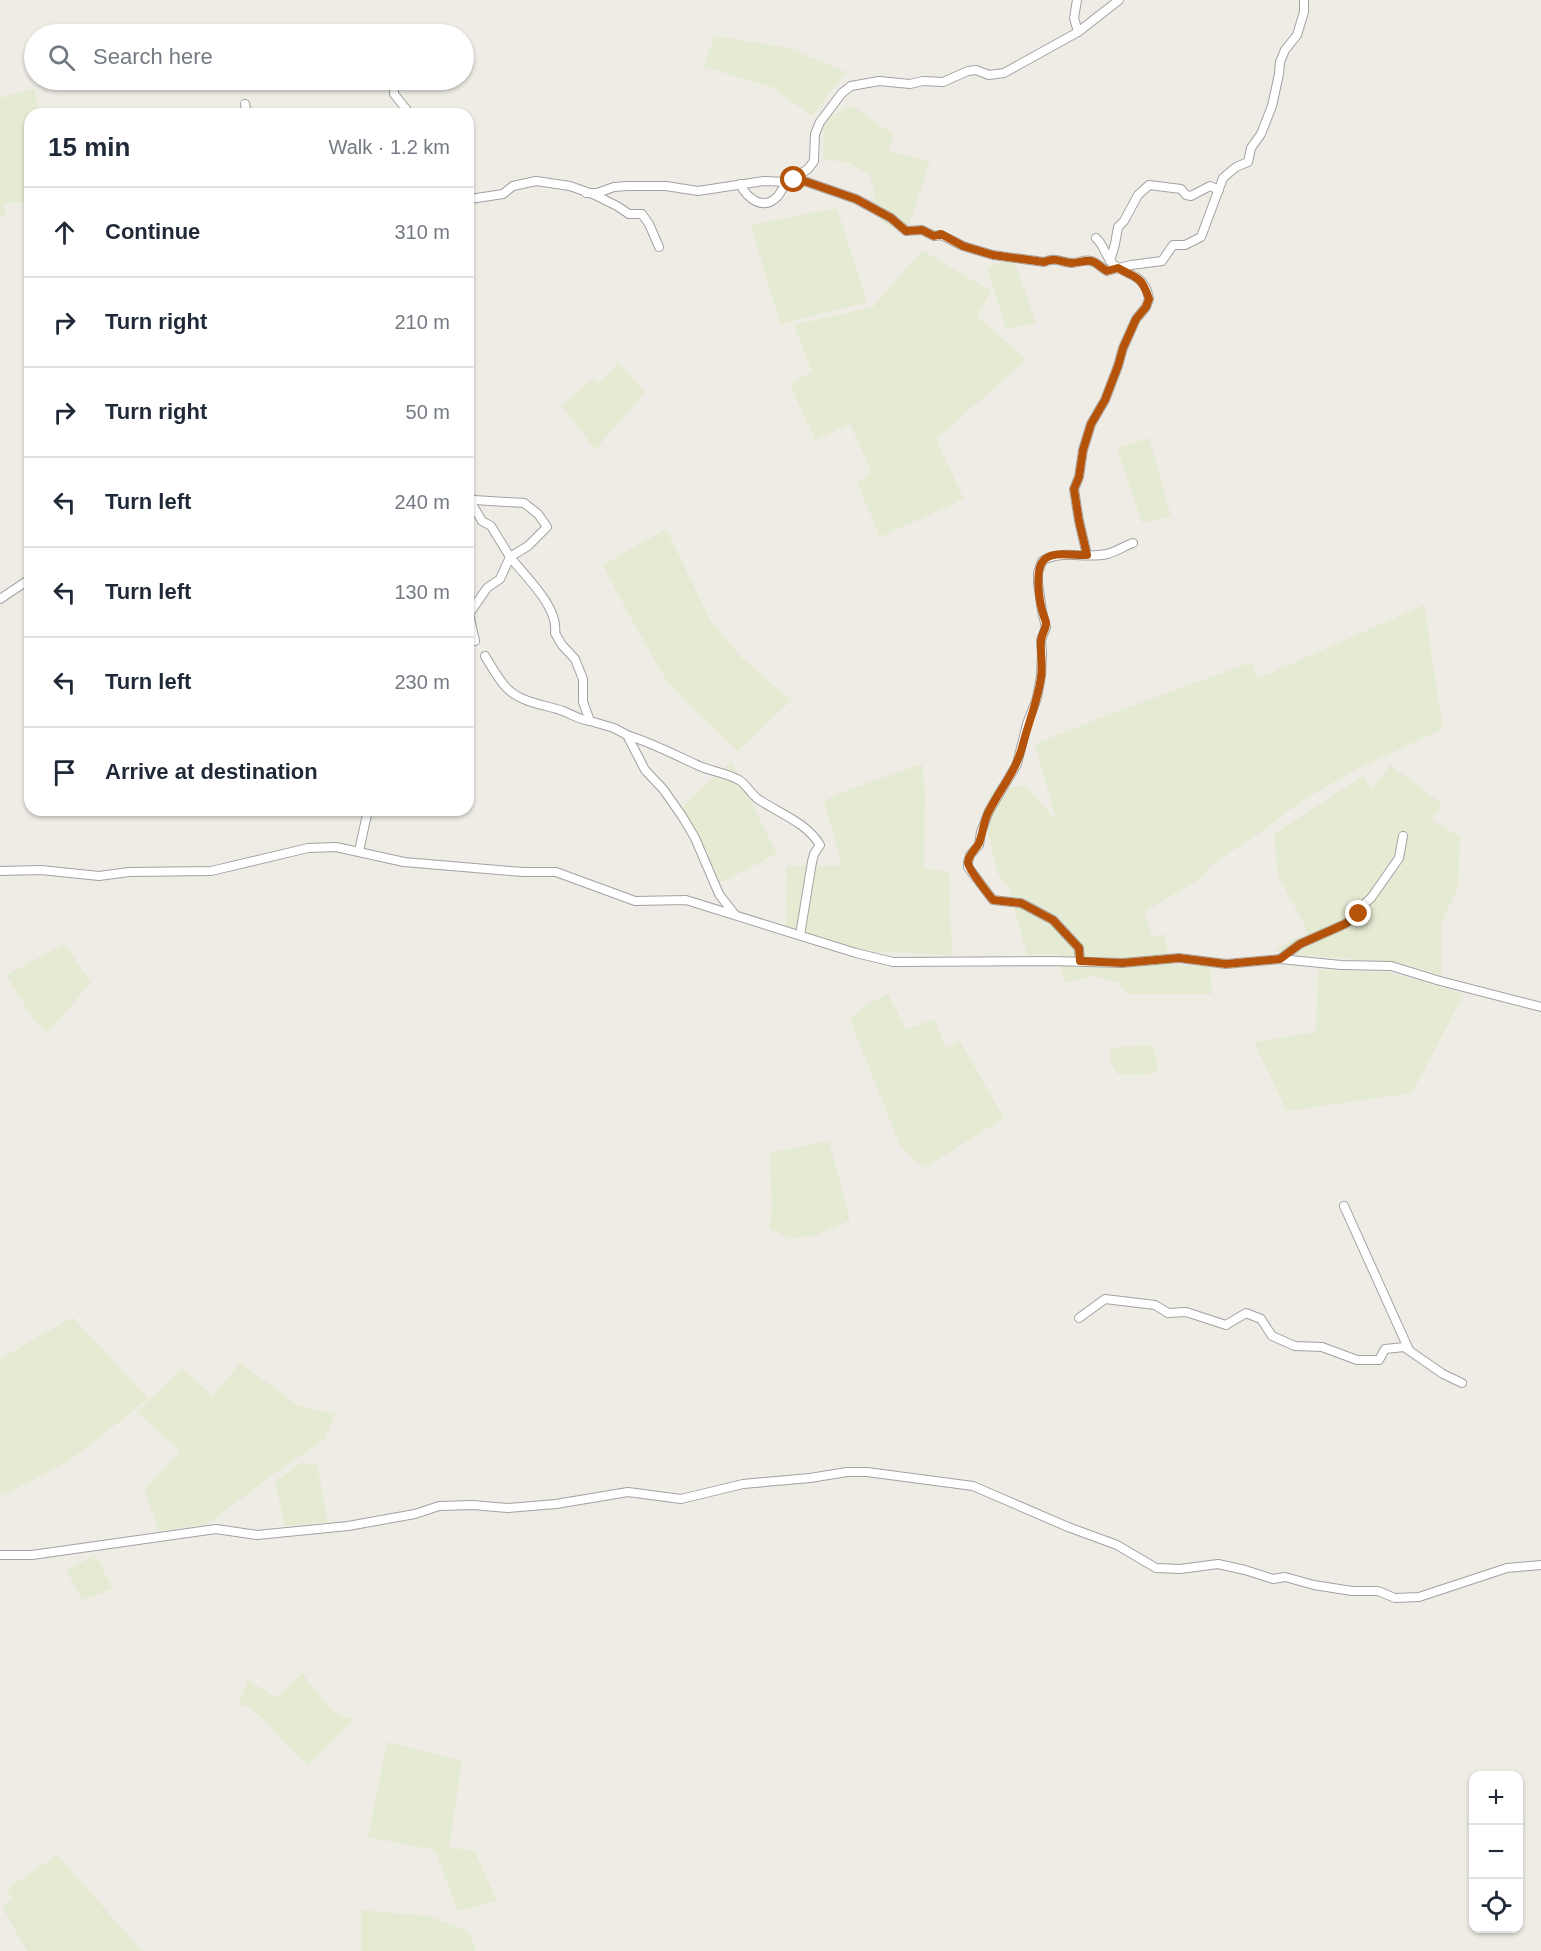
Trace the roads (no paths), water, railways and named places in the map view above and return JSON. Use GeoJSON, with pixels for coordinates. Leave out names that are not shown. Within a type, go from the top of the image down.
{"type":"FeatureCollection","features":[{"type":"Feature","properties":{"kind":"street"},"geometry":{"type":"LineString","coordinates":[[1077,0],[1074,18],[1078,32]]}},
{"type":"Feature","properties":{"kind":"street"},"geometry":{"type":"LineString","coordinates":[[740,184],[749,198],[754,201],[766,203],[776,198],[787,182],[808,168],[814,161],[815,134],[820,122],[842,93],[851,86],[879,81],[910,84],[922,81],[943,82],[976,70],[989,75],[1004,73],[1078,32],[1119,0]]}},
{"type":"Feature","properties":{"kind":"street"},"geometry":{"type":"LineString","coordinates":[[586,193],[597,194],[614,187],[627,186],[676,186],[688,191],[698,191],[764,181],[799,180],[856,199],[891,218],[906,231],[922,230],[934,236],[941,234],[963,246],[984,253],[1044,262],[1050,259],[1068,263],[1088,260],[1107,271],[1162,261],[1173,245],[1185,245],[1201,237],[1225,175],[1248,162],[1251,148],[1261,134],[1272,106],[1280,62],[1285,50],[1297,35],[1304,12],[1304,0]]}},
{"type":"Feature","properties":{"kind":"street"},"geometry":{"type":"LineString","coordinates":[[394,90],[394,94],[405,108]]}},
{"type":"Feature","properties":{"kind":"street"},"geometry":{"type":"LineString","coordinates":[[245,104],[246,108]]}},
{"type":"Feature","properties":{"kind":"street"},"geometry":{"type":"LineString","coordinates":[[474,198],[503,194],[513,186],[536,181],[570,186],[595,195],[629,214],[642,214],[659,247]]}},
{"type":"Feature","properties":{"kind":"street"},"geometry":{"type":"LineString","coordinates":[[1110,261],[1118,227],[1124,221],[1138,195],[1149,185],[1181,189],[1186,195],[1191,196],[1210,186],[1219,190]]}},
{"type":"Feature","properties":{"kind":"street"},"geometry":{"type":"LineString","coordinates":[[1087,555],[1074,489],[1079,477],[1083,450],[1091,424],[1105,400],[1123,348],[1136,319],[1146,307],[1149,299],[1144,285],[1138,278],[1118,268],[1110,261],[1102,244],[1096,238]]}},
{"type":"Feature","properties":{"kind":"street"},"geometry":{"type":"LineString","coordinates":[[474,499],[524,503],[532,508],[547,527],[528,546],[510,557],[502,570],[500,579],[487,588],[474,607]]}},
{"type":"Feature","properties":{"kind":"street"},"geometry":{"type":"LineString","coordinates":[[474,507],[482,521],[491,526],[510,557],[551,608],[557,624],[555,633],[575,659],[583,679],[583,702],[590,721]]}},
{"type":"Feature","properties":{"kind":"street"},"geometry":{"type":"LineString","coordinates":[[1080,961],[1079,948],[1053,920],[1021,903],[993,900],[967,864],[970,855],[979,845],[989,811],[1017,764],[1027,724],[1037,698],[1041,676],[1041,640],[1046,627],[1038,583],[1042,561],[1058,554],[1107,554],[1133,543]]}},
{"type":"Feature","properties":{"kind":"street"},"geometry":{"type":"LineString","coordinates":[[0,598],[24,583]]}},
{"type":"Feature","properties":{"kind":"street"},"geometry":{"type":"LineString","coordinates":[[485,656],[508,690],[520,698],[583,720],[614,728],[652,743],[695,765],[740,780],[760,800],[779,810],[815,837],[820,845],[812,862],[800,935]]}},
{"type":"Feature","properties":{"kind":"street"},"geometry":{"type":"LineString","coordinates":[[627,735],[645,770],[663,789],[691,830],[719,894],[735,915]]}},
{"type":"Feature","properties":{"kind":"street"},"geometry":{"type":"LineString","coordinates":[[359,851],[367,816]]}},
{"type":"Feature","properties":{"kind":"street"},"geometry":{"type":"LineString","coordinates":[[1280,959],[1300,944],[1345,924],[1359,914],[1363,905],[1371,898],[1399,858],[1403,836]]}},
{"type":"Feature","properties":{"kind":"street"},"geometry":{"type":"LineString","coordinates":[[0,871],[41,870],[99,876],[129,872],[211,871],[308,848],[336,847],[405,862],[523,872],[556,872],[635,900],[686,900],[856,953],[893,962],[1080,961],[1122,963],[1179,958],[1226,964],[1280,959],[1341,965],[1391,966],[1541,1007]]}},
{"type":"Feature","properties":{"kind":"street"},"geometry":{"type":"LineString","coordinates":[[1344,1206],[1409,1351]]}},
{"type":"Feature","properties":{"kind":"street"},"geometry":{"type":"LineString","coordinates":[[1079,1318],[1105,1299],[1155,1305],[1168,1313],[1186,1312],[1226,1325],[1246,1313],[1262,1318],[1272,1336],[1295,1346],[1322,1347],[1357,1360],[1379,1360],[1385,1349],[1404,1347],[1443,1374],[1462,1383]]}},
{"type":"Feature","properties":{"kind":"street"},"geometry":{"type":"LineString","coordinates":[[0,1556],[32,1555],[216,1528],[257,1535],[348,1526],[416,1514],[439,1506],[473,1505],[514,1508],[556,1504],[628,1492],[681,1499],[744,1484],[847,1472],[867,1472],[974,1486],[1068,1527],[1117,1545],[1156,1568],[1180,1569],[1218,1564],[1273,1579],[1285,1576],[1314,1585],[1352,1591],[1378,1591],[1395,1598],[1419,1597],[1507,1568],[1541,1565]]}}]}
